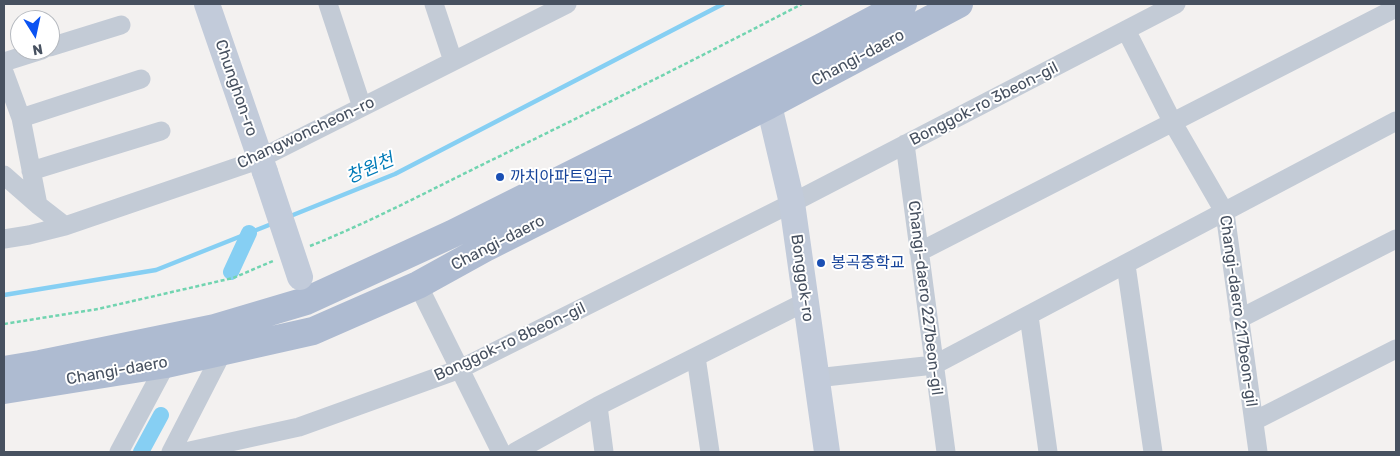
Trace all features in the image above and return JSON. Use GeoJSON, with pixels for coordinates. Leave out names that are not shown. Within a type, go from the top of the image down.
{"type":"FeatureCollection","features":[{"type":"Feature","properties":{"kind":"main road","name":"Changi-daero"},"geometry":{"type":"LineString","coordinates":[[4,370],[215,328],[303,289],[452,234],[903,4]]}},
{"type":"Feature","properties":{"kind":"main road","name":"Changi-daero"},"geometry":{"type":"LineString","coordinates":[[4,390],[166,364],[313,331],[418,285],[494,244],[769,105],[959,4]]}},
{"type":"Feature","properties":{"kind":"street","name":"Chunghon-ro"},"geometry":{"type":"LineString","coordinates":[[207,4],[303,289]]}},
{"type":"Feature","properties":{"kind":"street"},"geometry":{"type":"LineString","coordinates":[[328,4],[362,108]]}},
{"type":"Feature","properties":{"kind":"street"},"geometry":{"type":"LineString","coordinates":[[434,4],[454,61]]}},
{"type":"Feature","properties":{"kind":"street","name":"Changwoncheon-ro"},"geometry":{"type":"LineString","coordinates":[[4,239],[65,226],[262,165],[362,108],[454,61],[543,9],[567,4]]}},
{"type":"Feature","properties":{"kind":"street","name":"Bonggok-ro 3beon-gil"},"geometry":{"type":"LineString","coordinates":[[792,202],[1176,4]]}},
{"type":"Feature","properties":{"kind":"street"},"geometry":{"type":"LineString","coordinates":[[919,252],[1396,8]]}},
{"type":"Feature","properties":{"kind":"street"},"geometry":{"type":"LineString","coordinates":[[60,44],[121,25]]}},
{"type":"Feature","properties":{"kind":"street","name":"Changi-daero 217beon-gil"},"geometry":{"type":"LineString","coordinates":[[1126,30],[1173,123],[1225,212],[1258,452]]}},
{"type":"Feature","properties":{"kind":"street"},"geometry":{"type":"LineString","coordinates":[[4,72],[8,89],[21,118],[38,205]]}},
{"type":"Feature","properties":{"kind":"street","name":"Bonggok-ro"},"geometry":{"type":"LineString","coordinates":[[762,77],[792,202],[827,452]]}},
{"type":"Feature","properties":{"kind":"street"},"geometry":{"type":"LineString","coordinates":[[21,118],[141,80]]}},
{"type":"Feature","properties":{"kind":"street"},"geometry":{"type":"LineString","coordinates":[[816,378],[934,366],[1396,121]]}},
{"type":"Feature","properties":{"kind":"street"},"geometry":{"type":"LineString","coordinates":[[31,171],[161,130]]}},
{"type":"Feature","properties":{"kind":"street","name":"Changi-daero 227beon-gil"},"geometry":{"type":"LineString","coordinates":[[905,144],[946,452]]}},
{"type":"Feature","properties":{"kind":"street"},"geometry":{"type":"LineString","coordinates":[[4,175],[65,226]]}},
{"type":"Feature","properties":{"kind":"street","name":"Bonggok-ro 8beon-gil"},"geometry":{"type":"LineString","coordinates":[[185,452],[299,427],[460,369],[792,202]]}},
{"type":"Feature","properties":{"kind":"street"},"geometry":{"type":"LineString","coordinates":[[1240,319],[1396,239]]}},
{"type":"Feature","properties":{"kind":"street"},"geometry":{"type":"LineString","coordinates":[[1126,265],[1153,452]]}},
{"type":"Feature","properties":{"kind":"street"},"geometry":{"type":"LineString","coordinates":[[418,285],[501,452]]}},
{"type":"Feature","properties":{"kind":"street"},"geometry":{"type":"LineString","coordinates":[[303,289],[313,331]]}},
{"type":"Feature","properties":{"kind":"street"},"geometry":{"type":"LineString","coordinates":[[514,452],[598,406],[805,302]]}},
{"type":"Feature","properties":{"kind":"street"},"geometry":{"type":"LineString","coordinates":[[1029,316],[1048,452]]}},
{"type":"Feature","properties":{"kind":"street"},"geometry":{"type":"LineString","coordinates":[[1254,421],[1396,349]]}},
{"type":"Feature","properties":{"kind":"street"},"geometry":{"type":"LineString","coordinates":[[171,452],[222,351]]}},
{"type":"Feature","properties":{"kind":"street"},"geometry":{"type":"LineString","coordinates":[[696,357],[710,452]]}},
{"type":"Feature","properties":{"kind":"street"},"geometry":{"type":"LineString","coordinates":[[119,452],[166,364]]}},
{"type":"Feature","properties":{"kind":"street"},"geometry":{"type":"LineString","coordinates":[[598,406],[604,452]]}},
{"type":"Feature","properties":{"kind":"path"},"geometry":{"type":"LineString","coordinates":[[304,249],[406,202],[706,54],[802,4]]}},
{"type":"Feature","properties":{"kind":"path"},"geometry":{"type":"LineString","coordinates":[[4,324],[98,309],[232,278],[277,260]]}},
{"type":"Feature","properties":{"kind":"waterway","name":"창원천"},"geometry":{"type":"LineString","coordinates":[[288,217],[395,174],[723,4]]}},
{"type":"Feature","properties":{"kind":"waterway","name":"창원천"},"geometry":{"type":"LineString","coordinates":[[4,295],[156,270],[274,223]]}},
{"type":"Feature","properties":{"kind":"waterway"},"geometry":{"type":"LineString","coordinates":[[231,272],[249,233]]}},
{"type":"Feature","properties":{"kind":"waterway"},"geometry":{"type":"LineString","coordinates":[[141,452],[161,415]]}},
{"type":"Feature","properties":{"kind":"place","name":"까치아파트입구"},"geometry":{"type":"Point","coordinates":[500,177]}},
{"type":"Feature","properties":{"kind":"place","name":"봉곡중학교"},"geometry":{"type":"Point","coordinates":[821,263]}}]}
